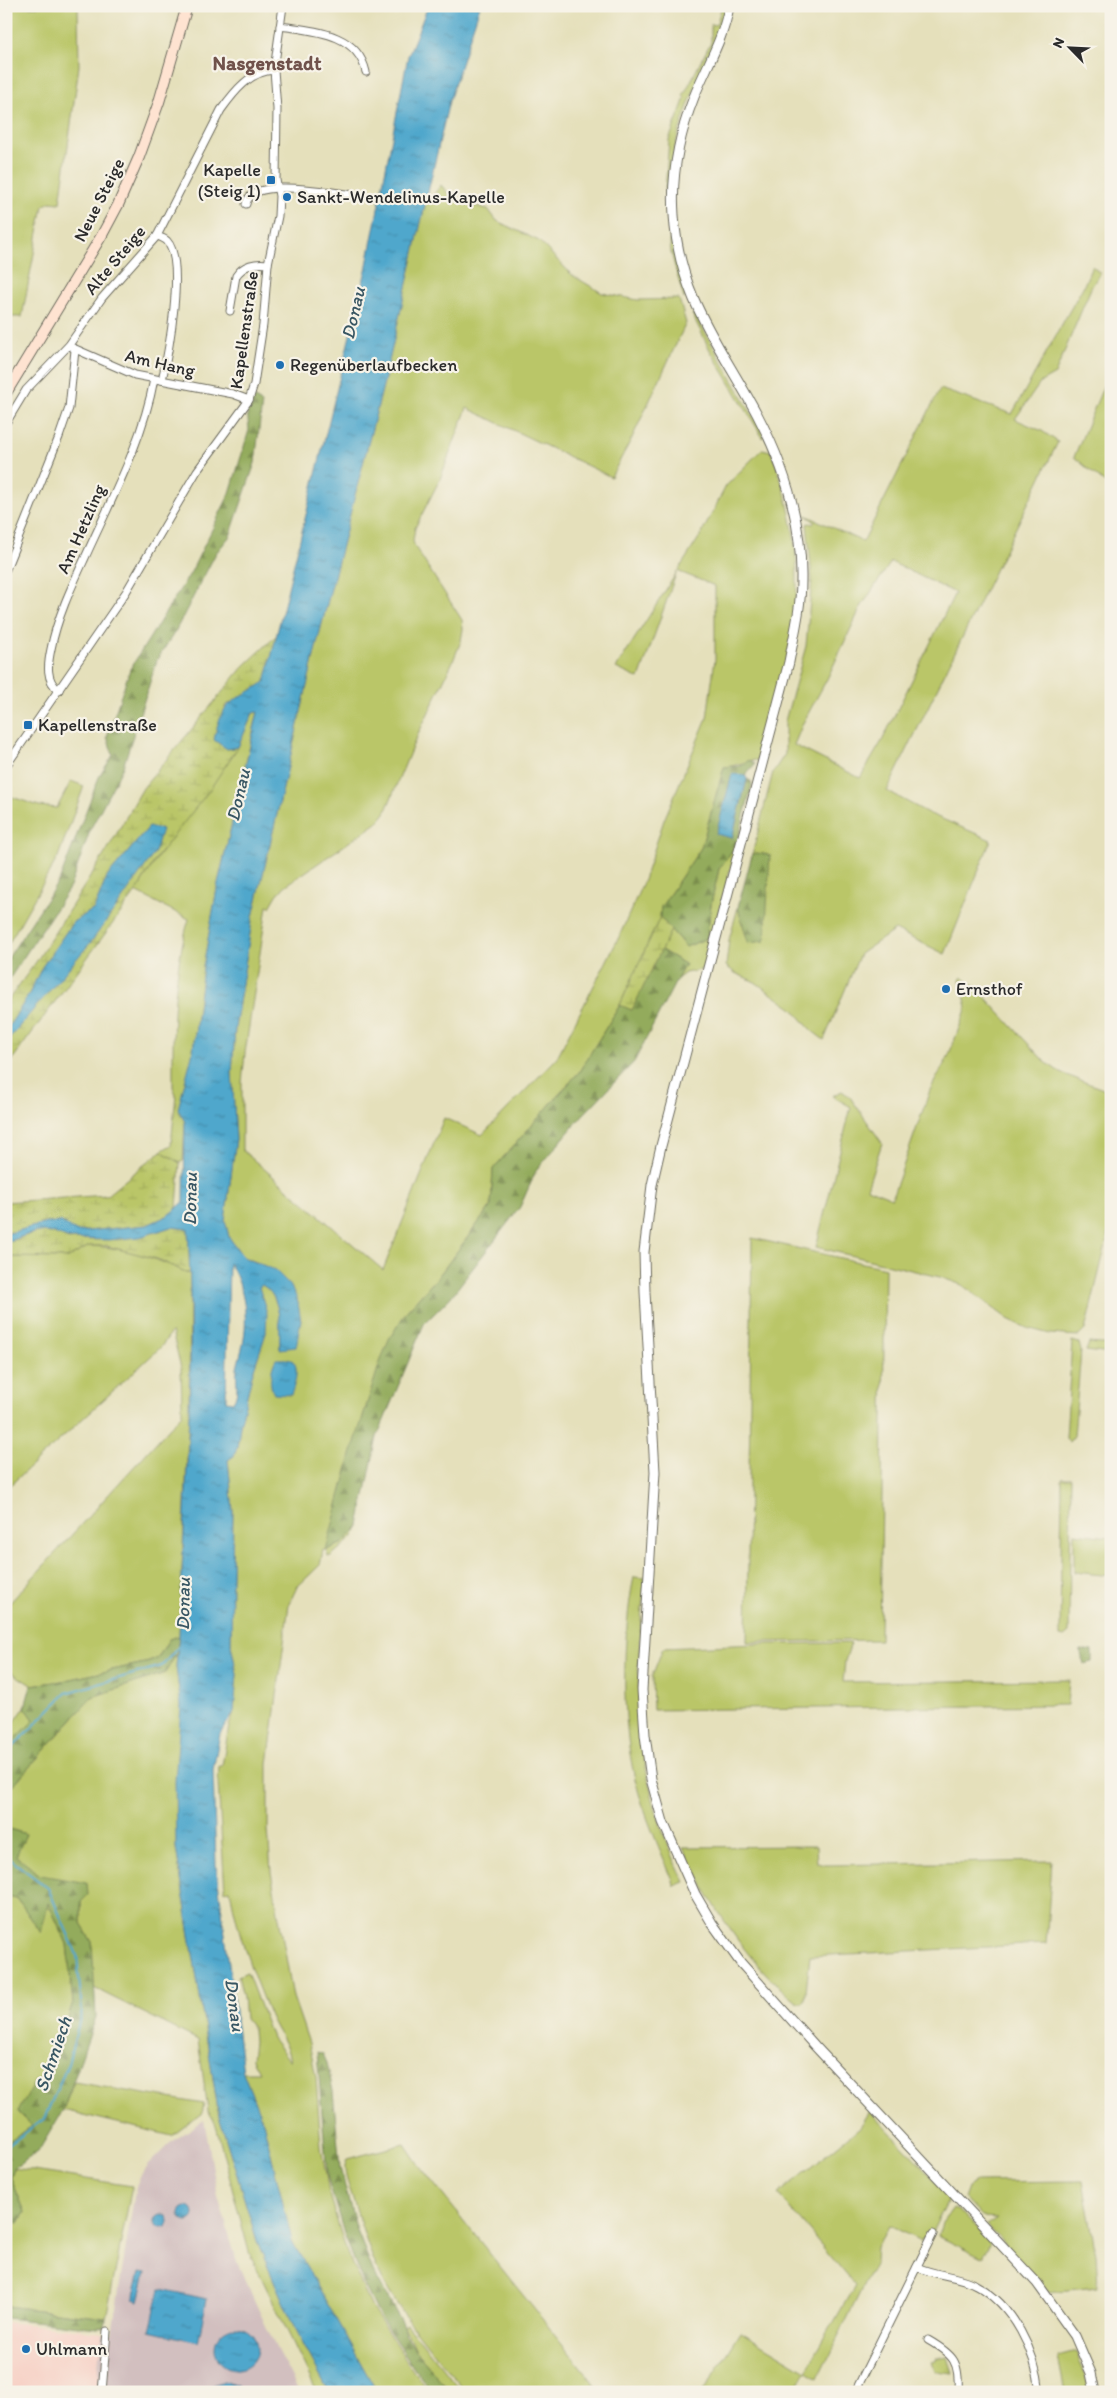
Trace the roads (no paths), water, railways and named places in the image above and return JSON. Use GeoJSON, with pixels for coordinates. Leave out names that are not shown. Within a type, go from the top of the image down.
{"type":"FeatureCollection","features":[{"type":"Feature","properties":{"kind":"main road","name":"Neue Steige"},"geometry":{"type":"LineString","coordinates":[[6,393],[102,235],[118,205],[139,157],[158,102],[186,6]]}},
{"type":"Feature","properties":{"kind":"street","name":"Kapellenstraße"},"geometry":{"type":"LineString","coordinates":[[6,766],[126,592],[198,471],[249,400],[254,384],[263,325],[268,264],[278,216],[274,70],[283,6]]}},
{"type":"Feature","properties":{"kind":"street"},"geometry":{"type":"LineString","coordinates":[[729,6],[722,34],[682,131],[674,173],[675,224],[678,250],[695,306],[757,414],[783,472],[796,519],[800,549],[801,581],[798,615],[789,662],[663,1137],[648,1207],[644,1252],[644,1292],[655,1472],[643,1645],[644,1735],[651,1780],[663,1822],[695,1894],[712,1923],[740,1962],[796,2025],[1037,2284],[1075,2336],[1091,2373],[1095,2392]]}},
{"type":"Feature","properties":{"kind":"street"},"geometry":{"type":"LineString","coordinates":[[280,26],[338,37],[359,54],[366,72]]}},
{"type":"Feature","properties":{"kind":"street","name":"Alte Steige"},"geometry":{"type":"LineString","coordinates":[[6,423],[26,390],[69,345],[102,298],[157,236],[225,104],[242,84],[259,72],[274,70]]}},
{"type":"Feature","properties":{"kind":"street"},"geometry":{"type":"LineString","coordinates":[[246,204],[247,199],[252,193],[277,188],[354,196]]}},
{"type":"Feature","properties":{"kind":"street"},"geometry":{"type":"LineString","coordinates":[[157,236],[167,241],[172,253],[175,286],[171,344],[162,380]]}},
{"type":"Feature","properties":{"kind":"street"},"geometry":{"type":"LineString","coordinates":[[230,311],[236,276],[239,271],[256,264],[268,264]]}},
{"type":"Feature","properties":{"kind":"street","name":"Am Hang"},"geometry":{"type":"LineString","coordinates":[[69,345],[75,350],[119,370],[154,379],[232,394],[249,400]]}},
{"type":"Feature","properties":{"kind":"street"},"geometry":{"type":"LineString","coordinates":[[6,569],[64,422],[68,408],[75,350]]}},
{"type":"Feature","properties":{"kind":"street","name":"Am Hetzling"},"geometry":{"type":"LineString","coordinates":[[59,690],[51,683],[50,678],[51,647],[76,577],[123,472],[138,432],[154,379]]}},
{"type":"Feature","properties":{"kind":"street"},"geometry":{"type":"LineString","coordinates":[[855,2392],[933,2234]]}},
{"type":"Feature","properties":{"kind":"street"},"geometry":{"type":"LineString","coordinates":[[917,2267],[976,2284],[998,2301],[1023,2336],[1039,2380],[1040,2392]]}},
{"type":"Feature","properties":{"kind":"street"},"geometry":{"type":"LineString","coordinates":[[102,2392],[107,2331]]}},
{"type":"Feature","properties":{"kind":"street"},"geometry":{"type":"LineString","coordinates":[[928,2340],[948,2352],[956,2363],[959,2376],[958,2392]]}},
{"type":"Feature","properties":{"kind":"water","name":"Donau"},"geometry":{"type":"Polygon","coordinates":[[[428,6],[480,6],[449,101],[386,374],[317,643],[252,921],[235,1028],[232,1073],[236,1139],[225,1220],[229,1237],[243,1257],[275,1270],[290,1285],[297,1298],[301,1320],[296,1347],[280,1349],[277,1305],[269,1290],[262,1285],[259,1287],[267,1313],[266,1333],[252,1375],[237,1448],[234,1456],[228,1460],[233,1511],[231,1645],[237,1674],[234,1712],[220,1734],[213,1770],[216,1865],[243,2072],[264,2125],[292,2241],[377,2392],[329,2392],[292,2322],[258,2244],[219,2116],[176,1848],[175,1781],[181,1706],[176,1667],[184,1535],[190,1382],[188,1229],[171,1227],[140,1237],[109,1240],[70,1239],[53,1233],[36,1232],[6,1242],[6,1234],[46,1223],[60,1222],[78,1232],[147,1225],[167,1216],[184,1202],[185,1122],[178,1109],[193,1051],[203,967],[218,883],[258,712],[253,713],[238,747],[227,749],[214,740],[217,727],[225,709],[236,699],[265,682],[366,270],[408,56],[428,6]],[[229,1263],[226,1401],[233,1402],[237,1390],[237,1368],[245,1328],[245,1309],[241,1289],[229,1263]]]}},
{"type":"Feature","properties":{"kind":"water"},"geometry":{"type":"Polygon","coordinates":[[[732,774],[745,775],[747,779],[732,838],[716,834],[732,774]]]}},
{"type":"Feature","properties":{"kind":"water"},"geometry":{"type":"Polygon","coordinates":[[[149,827],[162,829],[155,852],[91,942],[6,1042],[6,1031],[28,996],[42,967],[73,922],[94,909],[107,877],[149,827]]]}},
{"type":"Feature","properties":{"kind":"water"},"geometry":{"type":"Polygon","coordinates":[[[276,1359],[289,1359],[295,1364],[296,1378],[291,1395],[274,1394],[272,1390],[271,1376],[276,1359]]]}},
{"type":"Feature","properties":{"kind":"water"},"geometry":{"type":"Polygon","coordinates":[[[187,2207],[192,2209],[194,2214],[192,2219],[187,2221],[182,2219],[180,2214],[182,2209],[187,2207]]]}},
{"type":"Feature","properties":{"kind":"water"},"geometry":{"type":"Polygon","coordinates":[[[159,2214],[165,2214],[169,2221],[165,2228],[159,2228],[155,2224],[155,2218],[159,2214]]]}},
{"type":"Feature","properties":{"kind":"water"},"geometry":{"type":"Polygon","coordinates":[[[140,2272],[146,2273],[139,2301],[133,2299],[140,2272]]]}},
{"type":"Feature","properties":{"kind":"water"},"geometry":{"type":"Polygon","coordinates":[[[160,2289],[207,2299],[198,2342],[150,2331],[160,2289]]]}},
{"type":"Feature","properties":{"kind":"water"},"geometry":{"type":"Polygon","coordinates":[[[240,2327],[248,2330],[254,2336],[257,2348],[254,2360],[248,2366],[232,2369],[224,2366],[218,2360],[215,2344],[218,2336],[224,2330],[240,2327]]]}},
{"type":"Feature","properties":{"kind":"water"},"geometry":{"type":"Polygon","coordinates":[[[224,2381],[237,2386],[242,2392],[205,2392],[210,2386],[224,2381]]]}},
{"type":"Feature","properties":{"kind":"waterway","name":"Schmiech"},"geometry":{"type":"LineString","coordinates":[[6,1754],[66,1693],[162,1666],[180,1645]]}},
{"type":"Feature","properties":{"kind":"waterway","name":"Schmiech"},"geometry":{"type":"LineString","coordinates":[[6,1856],[48,1888],[77,1955],[82,2011],[68,2064],[44,2119],[6,2147]]}},
{"type":"Feature","properties":{"kind":"place","name":"Kapelle (Steig 1)"},"geometry":{"type":"Point","coordinates":[271,180]}},
{"type":"Feature","properties":{"kind":"place","name":"Sankt-Wendelinus-Kapelle"},"geometry":{"type":"Point","coordinates":[287,197]}},
{"type":"Feature","properties":{"kind":"place","name":"Regenüberlaufbecken"},"geometry":{"type":"Point","coordinates":[280,365]}},
{"type":"Feature","properties":{"kind":"place","name":"Kapellenstraße"},"geometry":{"type":"Point","coordinates":[28,725]}},
{"type":"Feature","properties":{"kind":"place","name":"Ernsthof"},"geometry":{"type":"Point","coordinates":[946,989]}},
{"type":"Feature","properties":{"kind":"place","name":"Uhlmann"},"geometry":{"type":"Point","coordinates":[26,2349]}},
{"type":"Feature","properties":{"kind":"district","name":"Nasgenstadt"},"geometry":{"type":"Point","coordinates":[267,63]}}]}
